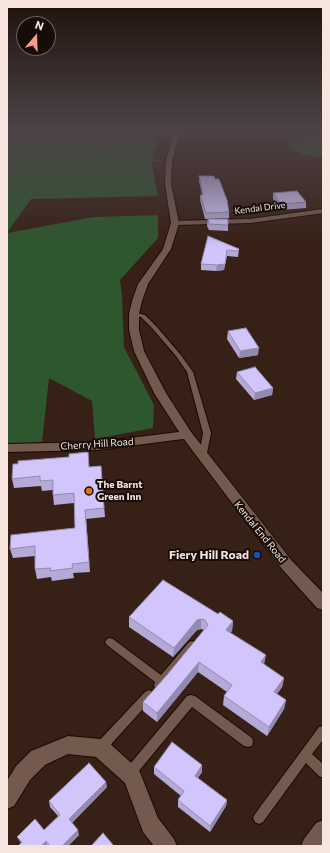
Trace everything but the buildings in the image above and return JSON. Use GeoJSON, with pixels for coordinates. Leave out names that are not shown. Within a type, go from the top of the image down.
{"type":"FeatureCollection","features":[{"type":"Feature","properties":{"kind":"main road","name":"Kendal End Road"},"geometry":{"type":"LineString","coordinates":[[169,170],[168,184],[175,223],[168,249],[143,284],[134,314],[134,330],[139,351],[160,393],[187,435],[238,504],[287,565],[323,603]]}},
{"type":"Feature","properties":{"kind":"main road","name":"Kendal Drive"},"geometry":{"type":"LineString","coordinates":[[175,223],[250,222],[323,211]]}},
{"type":"Feature","properties":{"kind":"main road","name":"Cherry Hill Road"},"geometry":{"type":"LineString","coordinates":[[7,448],[97,446],[187,435]]}},
{"type":"Feature","properties":{"kind":"main road"},"geometry":{"type":"LineString","coordinates":[[7,798],[23,773],[38,758],[68,745],[100,748],[132,777],[150,825],[167,846]]}},
{"type":"Feature","properties":{"kind":"main road"},"geometry":{"type":"LineString","coordinates":[[311,846],[323,830]]}},
{"type":"Feature","properties":{"kind":"lane"},"geometry":{"type":"LineString","coordinates":[[134,314],[143,316],[154,327],[178,355],[190,372],[207,433],[204,456]]}},
{"type":"Feature","properties":{"kind":"lane"},"geometry":{"type":"LineString","coordinates":[[100,748],[162,681],[201,634]]}},
{"type":"Feature","properties":{"kind":"lane"},"geometry":{"type":"LineString","coordinates":[[110,642],[162,681]]}},
{"type":"Feature","properties":{"kind":"lane"},"geometry":{"type":"LineString","coordinates":[[129,774],[191,700],[248,742]]}},
{"type":"Feature","properties":{"kind":"lane"},"geometry":{"type":"LineString","coordinates":[[259,818],[323,731]]}},
{"type":"Feature","properties":{"kind":"lane"},"geometry":{"type":"LineString","coordinates":[[305,755],[323,772]]}},
{"type":"Feature","properties":{"kind":"green space"},"geometry":{"type":"Polygon","coordinates":[[[7,170],[153,170],[158,196],[31,199],[7,233],[7,170]]]}},
{"type":"Feature","properties":{"kind":"green space"},"geometry":{"type":"Polygon","coordinates":[[[158,215],[158,238],[120,280],[124,347],[154,405],[153,428],[95,439],[92,401],[49,378],[42,442],[7,444],[7,233],[94,217],[158,215]]]}},
{"type":"Feature","properties":{"kind":"place","name":"The Barnt Green Inn"},"geometry":{"type":"Point","coordinates":[89,491]}},
{"type":"Feature","properties":{"kind":"place","name":"Fiery Hill Road"},"geometry":{"type":"Point","coordinates":[257,555]}}]}
